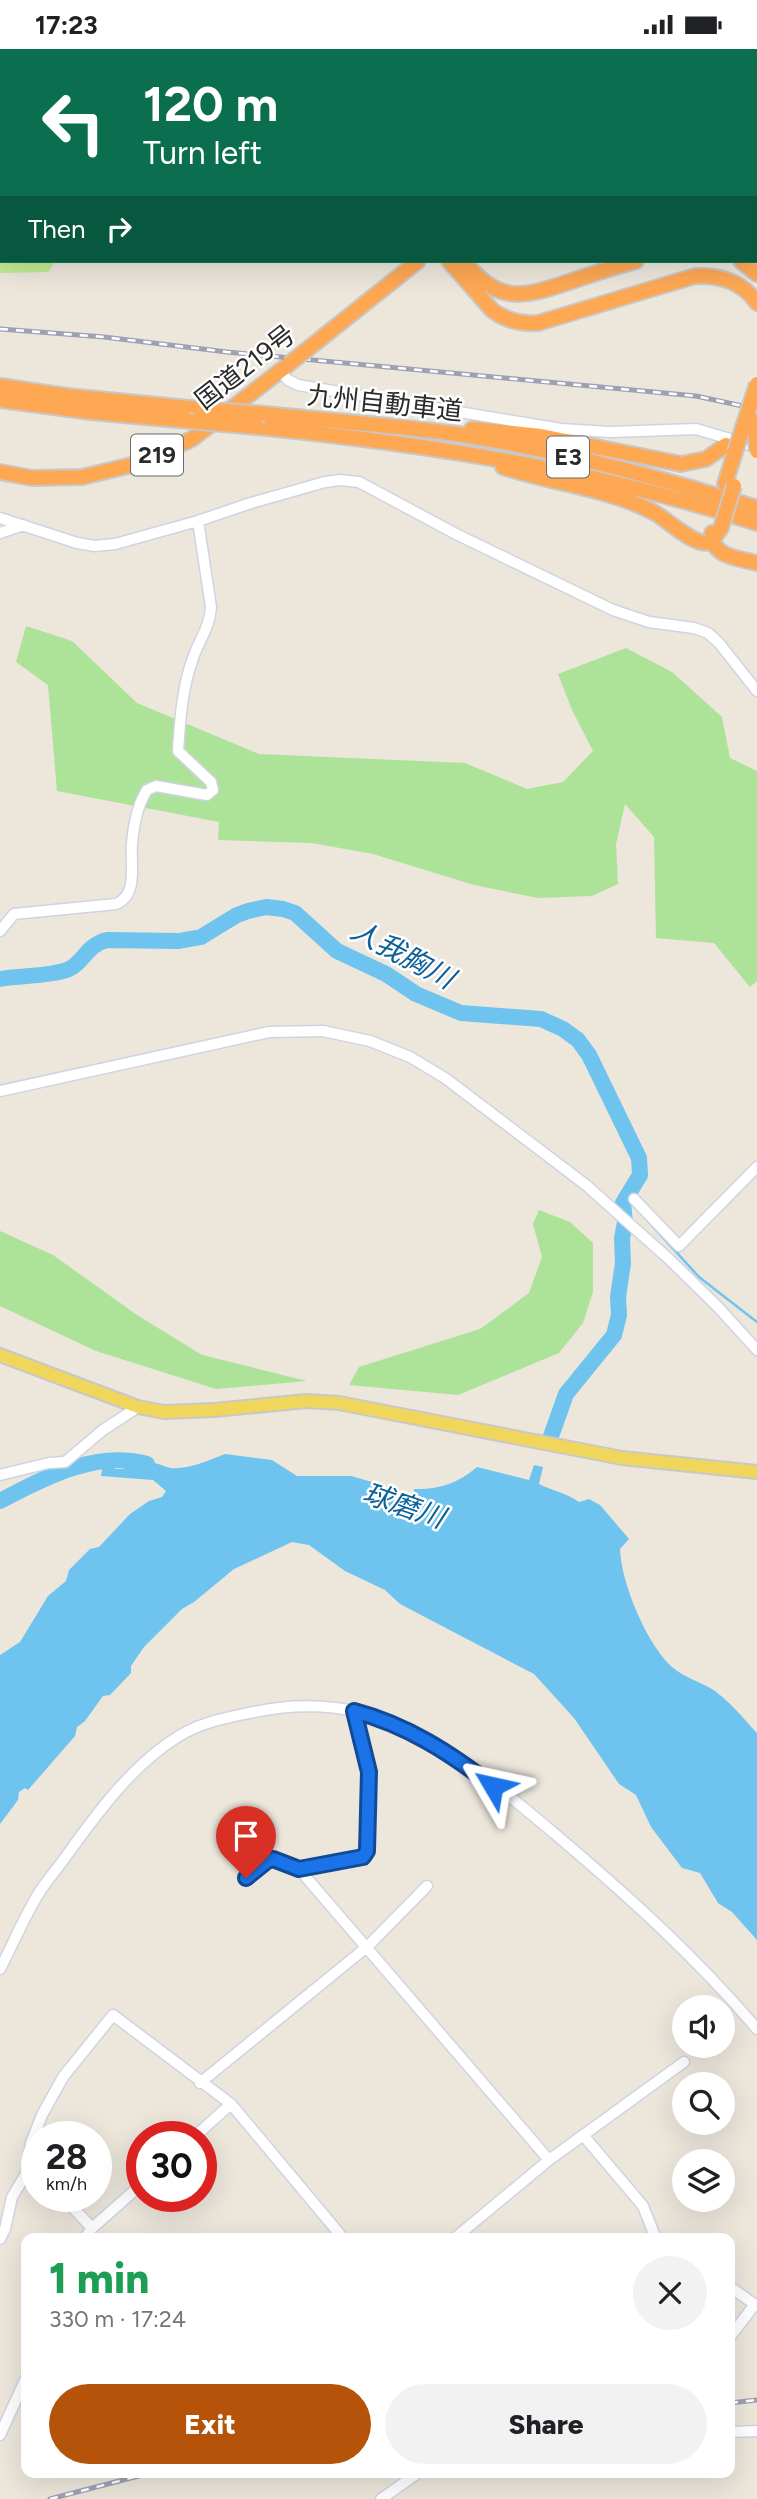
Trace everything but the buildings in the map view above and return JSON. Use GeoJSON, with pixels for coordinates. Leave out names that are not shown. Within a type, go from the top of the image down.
{"type":"FeatureCollection","features":[{"type":"Feature","properties":{"kind":"highway","name":"国道219号"},"geometry":{"type":"LineString","coordinates":[[0,472],[32,478],[82,477],[136,464],[192,439],[415,263]]}},
{"type":"Feature","properties":{"kind":"highway"},"geometry":{"type":"LineString","coordinates":[[451,263],[484,303],[500,316],[519,323],[538,323],[695,277],[730,280],[742,287],[757,303]]}},
{"type":"Feature","properties":{"kind":"highway"},"geometry":{"type":"LineString","coordinates":[[466,263],[487,284],[497,290],[518,295],[540,292],[630,263]]}},
{"type":"Feature","properties":{"kind":"highway"},"geometry":{"type":"LineString","coordinates":[[711,542],[744,450],[757,384]]}},
{"type":"Feature","properties":{"kind":"highway","name":"九州自動車道"},"geometry":{"type":"LineString","coordinates":[[0,386],[67,396],[199,409],[376,423],[459,435],[615,467],[757,508]]}},
{"type":"Feature","properties":{"kind":"highway","name":"九州自動車道"},"geometry":{"type":"LineString","coordinates":[[0,400],[452,451],[622,483],[757,523]]}},
{"type":"Feature","properties":{"kind":"highway"},"geometry":{"type":"LineString","coordinates":[[376,423],[541,436],[681,464],[744,450]]}},
{"type":"Feature","properties":{"kind":"highway"},"geometry":{"type":"LineString","coordinates":[[452,451],[523,474],[614,496],[659,516],[699,543],[711,542]]}},
{"type":"Feature","properties":{"kind":"highway"},"geometry":{"type":"LineString","coordinates":[[711,542],[718,551],[727,556],[757,563]]}},
{"type":"Feature","properties":{"kind":"main road"},"geometry":{"type":"LineString","coordinates":[[0,1355],[138,1407],[164,1412],[307,1401],[339,1403],[622,1458],[757,1472]]}},
{"type":"Feature","properties":{"kind":"street"},"geometry":{"type":"LineString","coordinates":[[285,367],[288,380],[298,385],[561,429],[610,432],[696,429],[744,450]]}},
{"type":"Feature","properties":{"kind":"street"},"geometry":{"type":"LineString","coordinates":[[0,518],[77,543],[95,546],[115,544],[325,482],[359,482],[456,534],[613,610],[649,622],[694,628],[708,633],[757,691]]}},
{"type":"Feature","properties":{"kind":"street"},"geometry":{"type":"LineString","coordinates":[[0,931],[13,914],[116,904],[123,901],[131,880],[131,846],[136,815],[147,790],[156,786],[207,795],[213,790],[211,782],[178,751],[180,708],[193,658],[210,621],[211,607],[198,521]]}},
{"type":"Feature","properties":{"kind":"street"},"geometry":{"type":"LineString","coordinates":[[0,533],[23,526]]}},
{"type":"Feature","properties":{"kind":"street"},"geometry":{"type":"LineString","coordinates":[[0,1091],[269,1032],[323,1031],[370,1041],[410,1057],[445,1078],[586,1185],[717,1305],[757,1350]]}},
{"type":"Feature","properties":{"kind":"street"},"geometry":{"type":"LineString","coordinates":[[634,1199],[679,1246],[757,1167]]}},
{"type":"Feature","properties":{"kind":"street"},"geometry":{"type":"LineString","coordinates":[[0,1475],[49,1463],[65,1462],[103,1430],[138,1407]]}},
{"type":"Feature","properties":{"kind":"street"},"geometry":{"type":"LineString","coordinates":[[0,1969],[39,1893],[82,1834],[129,1779],[155,1754],[180,1735],[214,1721],[295,1706],[327,1707],[379,1718],[414,1732],[529,1812],[627,1895],[682,1948],[757,2029]]}},
{"type":"Feature","properties":{"kind":"street"},"geometry":{"type":"LineString","coordinates":[[299,1869],[363,1857],[367,1851],[369,1772],[354,1711]]}},
{"type":"Feature","properties":{"kind":"street"},"geometry":{"type":"LineString","coordinates":[[246,1878],[273,1859],[299,1869],[550,2160]]}},
{"type":"Feature","properties":{"kind":"street"},"geometry":{"type":"LineString","coordinates":[[201,2083],[368,1946],[427,1886]]}},
{"type":"Feature","properties":{"kind":"street"},"geometry":{"type":"LineString","coordinates":[[40,2121],[54,2092],[113,2015],[231,2103],[339,2233]]}},
{"type":"Feature","properties":{"kind":"street"},"geometry":{"type":"LineString","coordinates":[[462,2233],[550,2160],[684,2062]]}},
{"type":"Feature","properties":{"kind":"street"},"geometry":{"type":"LineString","coordinates":[[211,2121],[231,2103]]}},
{"type":"Feature","properties":{"kind":"street"},"geometry":{"type":"LineString","coordinates":[[583,2135],[643,2206],[654,2233]]}},
{"type":"Feature","properties":{"kind":"street"},"geometry":{"type":"LineString","coordinates":[[0,2239],[12,2197],[21,2182]]}},
{"type":"Feature","properties":{"kind":"street"},"geometry":{"type":"LineString","coordinates":[[88,2233],[126,2198]]}},
{"type":"Feature","properties":{"kind":"street"},"geometry":{"type":"LineString","coordinates":[[77,2212],[92,2228]]}},
{"type":"Feature","properties":{"kind":"street"},"geometry":{"type":"LineString","coordinates":[[735,2290],[756,2305],[735,2331]]}},
{"type":"Feature","properties":{"kind":"street"},"geometry":{"type":"LineString","coordinates":[[0,2435],[21,2389]]}},
{"type":"Feature","properties":{"kind":"street"},"geometry":{"type":"LineString","coordinates":[[735,2432],[757,2431]]}},
{"type":"Feature","properties":{"kind":"street"},"geometry":{"type":"LineString","coordinates":[[381,2499],[411,2478]]}},
{"type":"Feature","properties":{"kind":"green space"},"geometry":{"type":"Polygon","coordinates":[[[0,263],[55,263],[48,272],[0,273],[0,263]]]}},
{"type":"Feature","properties":{"kind":"green space"},"geometry":{"type":"Polygon","coordinates":[[[26,626],[72,641],[137,703],[259,754],[465,763],[527,789],[563,782],[593,751],[572,710],[558,674],[626,648],[672,672],[722,717],[730,758],[757,771],[757,981],[750,987],[714,943],[656,938],[654,837],[625,804],[616,844],[618,884],[592,896],[538,898],[474,885],[373,854],[312,843],[218,840],[219,822],[57,791],[48,685],[16,662],[26,626]]]}},
{"type":"Feature","properties":{"kind":"green space"},"geometry":{"type":"Polygon","coordinates":[[[539,1210],[570,1222],[593,1243],[593,1292],[583,1323],[559,1353],[458,1395],[349,1385],[359,1367],[480,1329],[529,1293],[542,1257],[533,1224],[539,1210]]]}},
{"type":"Feature","properties":{"kind":"green space"},"geometry":{"type":"Polygon","coordinates":[[[0,1231],[53,1255],[137,1315],[202,1355],[307,1381],[216,1389],[96,1351],[0,1306],[0,1231]]]}},
{"type":"Feature","properties":{"kind":"water","name":"球磨川"},"geometry":{"type":"Polygon","coordinates":[[[225,1454],[272,1460],[297,1476],[351,1476],[372,1482],[382,1493],[390,1494],[398,1504],[404,1505],[413,1499],[414,1489],[448,1484],[477,1467],[529,1480],[534,1465],[543,1467],[539,1484],[579,1502],[589,1499],[600,1505],[629,1539],[620,1549],[621,1563],[637,1613],[653,1644],[672,1667],[715,1691],[757,1733],[757,1940],[732,1912],[718,1903],[700,1873],[682,1868],[651,1827],[636,1795],[619,1784],[574,1718],[534,1674],[400,1604],[385,1590],[345,1571],[309,1545],[292,1542],[234,1569],[182,1609],[144,1647],[131,1666],[131,1673],[110,1695],[103,1696],[85,1721],[77,1727],[75,1736],[28,1790],[25,1788],[19,1792],[18,1800],[0,1824],[0,1655],[20,1642],[48,1596],[66,1581],[69,1570],[90,1549],[99,1547],[130,1514],[149,1501],[162,1497],[166,1491],[153,1480],[101,1476],[105,1455],[115,1469],[125,1469],[125,1459],[178,1468],[225,1454]]]}},
{"type":"Feature","properties":{"kind":"waterway","name":"人我胸川"},"geometry":{"type":"LineString","coordinates":[[0,979],[67,970],[94,946],[107,940],[179,941],[201,937],[237,915],[266,907],[295,913],[337,951],[386,974],[416,994],[461,1013],[541,1019],[563,1029],[578,1040],[589,1055],[639,1158],[640,1175],[623,1203],[623,1263],[618,1297],[619,1315],[614,1335],[566,1394],[550,1439]]}},
{"type":"Feature","properties":{"kind":"waterway"},"geometry":{"type":"LineString","coordinates":[[626,1197],[699,1277],[757,1322]]}},
{"type":"Feature","properties":{"kind":"waterway"},"geometry":{"type":"LineString","coordinates":[[0,1501],[52,1475],[90,1463],[128,1461],[147,1464]]}},
{"type":"Feature","properties":{"kind":"railway"},"geometry":{"type":"LineString","coordinates":[[0,329],[696,396],[757,409]]}},
{"type":"Feature","properties":{"kind":"railway"},"geometry":{"type":"LineString","coordinates":[[735,2402],[757,2400]]}},
{"type":"Feature","properties":{"kind":"railway"},"geometry":{"type":"LineString","coordinates":[[50,2499],[131,2478]]}},
{"type":"Feature","properties":{"kind":"route"},"geometry":{"type":"LineString","coordinates":[[246,1878],[257,1867],[273,1859],[299,1869],[363,1857],[367,1851],[368,1760],[354,1711],[414,1732],[493,1786]]}}]}
